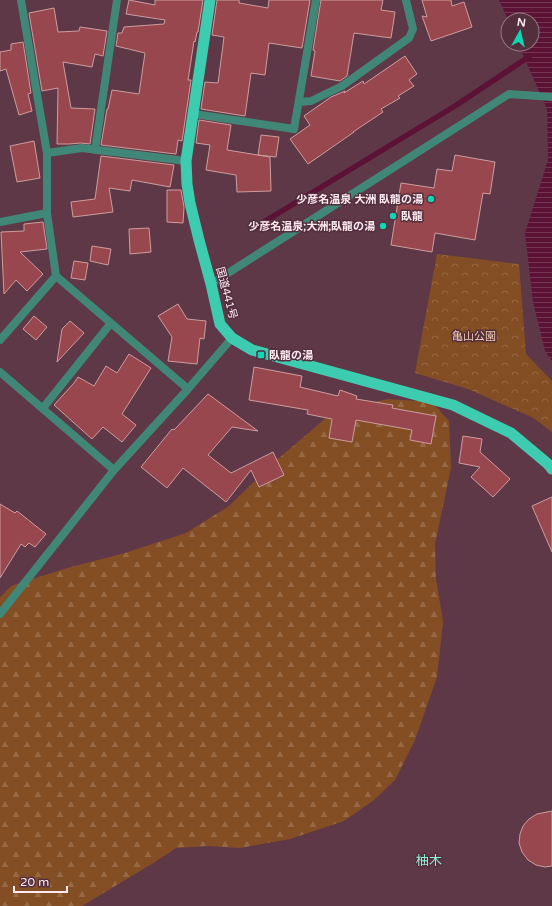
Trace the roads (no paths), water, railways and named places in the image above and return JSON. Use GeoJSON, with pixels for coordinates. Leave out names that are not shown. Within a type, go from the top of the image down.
{"type":"FeatureCollection","features":[{"type":"Feature","properties":{"kind":"highway","name":"国道441号"},"geometry":{"type":"LineString","coordinates":[[210,0],[186,161],[187,184],[190,202],[220,324],[232,338],[252,350],[452,405],[511,433],[552,469]]}},
{"type":"Feature","properties":{"kind":"street"},"geometry":{"type":"LineString","coordinates":[[21,0],[47,153],[47,213],[56,276],[188,389]]}},
{"type":"Feature","properties":{"kind":"street"},"geometry":{"type":"LineString","coordinates":[[95,150],[117,0]]}},
{"type":"Feature","properties":{"kind":"street"},"geometry":{"type":"LineString","coordinates":[[194,114],[294,129],[316,0]]}},
{"type":"Feature","properties":{"kind":"street"},"geometry":{"type":"LineString","coordinates":[[299,102],[310,101],[342,86],[409,38],[413,29],[406,0]]}},
{"type":"Feature","properties":{"kind":"street"},"geometry":{"type":"LineString","coordinates":[[211,284],[509,94],[552,97]]}},
{"type":"Feature","properties":{"kind":"street"},"geometry":{"type":"LineString","coordinates":[[47,153],[82,148],[186,161]]}},
{"type":"Feature","properties":{"kind":"street"},"geometry":{"type":"LineString","coordinates":[[0,222],[47,213]]}},
{"type":"Feature","properties":{"kind":"street"},"geometry":{"type":"LineString","coordinates":[[0,340],[56,276]]}},
{"type":"Feature","properties":{"kind":"street"},"geometry":{"type":"LineString","coordinates":[[43,408],[111,323]]}},
{"type":"Feature","properties":{"kind":"street"},"geometry":{"type":"LineString","coordinates":[[0,614],[114,470],[232,338]]}},
{"type":"Feature","properties":{"kind":"street"},"geometry":{"type":"LineString","coordinates":[[0,372],[114,470]]}},
{"type":"Feature","properties":{"kind":"waterway"},"geometry":{"type":"LineString","coordinates":[[254,228],[455,106],[530,56]]}},
{"type":"Feature","properties":{"kind":"place","name":"少彦名温泉 大洲 臥龍の湯"},"geometry":{"type":"Point","coordinates":[431,199]}},
{"type":"Feature","properties":{"kind":"place","name":"臥龍"},"geometry":{"type":"Point","coordinates":[393,216]}},
{"type":"Feature","properties":{"kind":"place","name":"少彦名温泉;大洲;臥龍の湯"},"geometry":{"type":"Point","coordinates":[383,226]}},
{"type":"Feature","properties":{"kind":"place","name":"臥龍の湯"},"geometry":{"type":"Point","coordinates":[261,355]}},
{"type":"Feature","properties":{"kind":"district","name":"柚木"},"geometry":{"type":"Point","coordinates":[429,860]}},
{"type":"Feature","properties":{"kind":"park label","name":"亀山公園"},"geometry":{"type":"Point","coordinates":[474,336]}}]}
